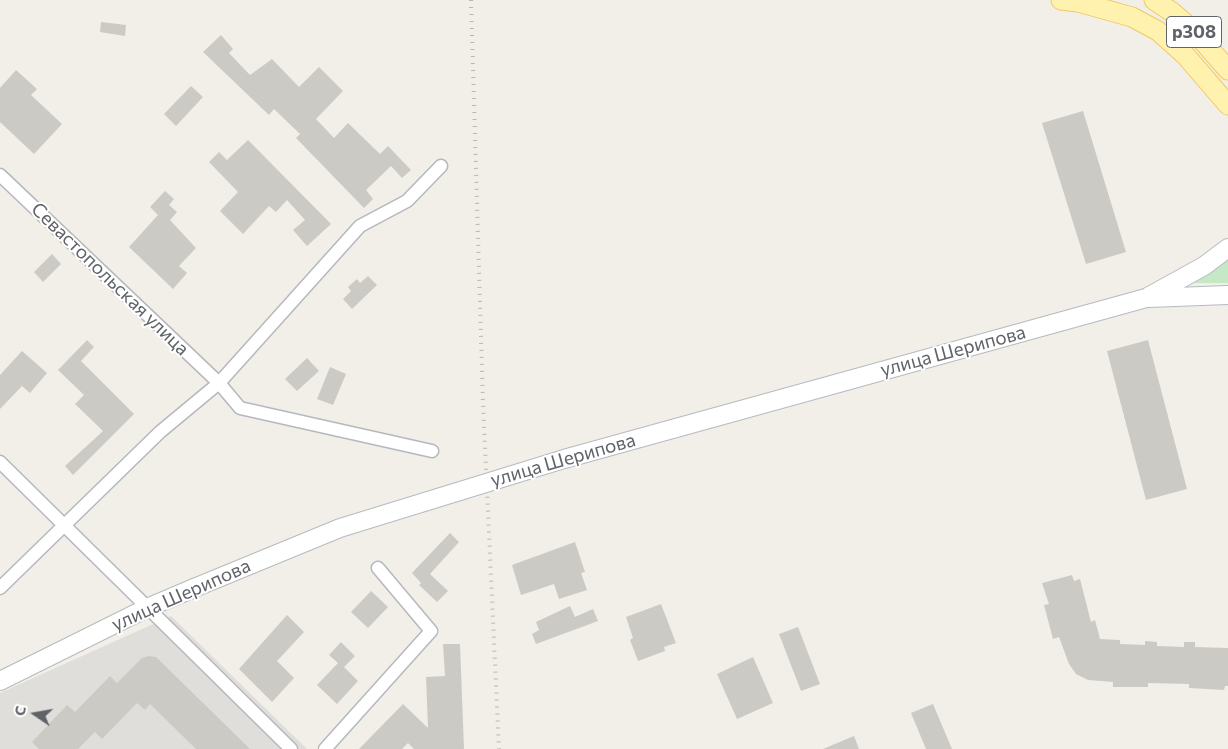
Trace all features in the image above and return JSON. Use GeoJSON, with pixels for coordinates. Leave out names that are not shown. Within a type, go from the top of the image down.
{"type":"FeatureCollection","features":[{"type":"Feature","properties":{"kind":"main road"},"geometry":{"type":"LineString","coordinates":[[1061,0],[1078,2],[1132,17],[1158,31],[1186,56],[1228,105]]}},
{"type":"Feature","properties":{"kind":"main road","name":"p308"},"geometry":{"type":"LineString","coordinates":[[1154,0],[1172,12],[1194,32],[1228,70]]}},
{"type":"Feature","properties":{"kind":"main road"},"geometry":{"type":"LineString","coordinates":[[1146,298],[1204,266],[1228,248]]}},
{"type":"Feature","properties":{"kind":"main road"},"geometry":{"type":"LineString","coordinates":[[1146,298],[1228,295]]}},
{"type":"Feature","properties":{"kind":"main road","name":"улица Шерипова"},"geometry":{"type":"LineString","coordinates":[[0,681],[147,608],[340,528],[564,458],[1146,298]]}},
{"type":"Feature","properties":{"kind":"street"},"geometry":{"type":"LineString","coordinates":[[0,588],[160,432],[219,383],[360,226],[407,201],[442,166]]}},
{"type":"Feature","properties":{"kind":"street","name":"Севастопольская улица"},"geometry":{"type":"LineString","coordinates":[[0,174],[219,383]]}},
{"type":"Feature","properties":{"kind":"street"},"geometry":{"type":"LineString","coordinates":[[219,383],[240,408],[432,451]]}},
{"type":"Feature","properties":{"kind":"street"},"geometry":{"type":"LineString","coordinates":[[0,462],[291,749]]}},
{"type":"Feature","properties":{"kind":"street"},"geometry":{"type":"LineString","coordinates":[[325,749],[432,631],[378,568]]}},
{"type":"Feature","properties":{"kind":"shaded area"},"geometry":{"type":"Polygon","coordinates":[[[171,616],[307,749],[0,749],[0,693],[171,616]]]}},
{"type":"Feature","properties":{"kind":"green space"},"geometry":{"type":"Polygon","coordinates":[[[1228,260],[1228,283],[1194,283],[1228,260]]]}},
{"type":"Feature","properties":{"kind":"building"},"geometry":{"type":"Polygon","coordinates":[[[101,22],[126,25],[125,36],[100,32],[101,22]]]}},
{"type":"Feature","properties":{"kind":"building"},"geometry":{"type":"Polygon","coordinates":[[[221,35],[233,49],[229,53],[250,75],[272,59],[299,87],[319,67],[343,91],[316,119],[334,138],[348,123],[380,154],[388,146],[411,170],[402,178],[391,166],[366,190],[373,199],[364,208],[296,138],[300,134],[274,109],[269,115],[203,52],[221,35]]]}},
{"type":"Feature","properties":{"kind":"building"},"geometry":{"type":"Polygon","coordinates":[[[16,70],[37,89],[31,95],[62,124],[34,154],[0,122],[0,88],[16,70]]]}},
{"type":"Feature","properties":{"kind":"building"},"geometry":{"type":"Polygon","coordinates":[[[191,86],[203,97],[176,126],[164,114],[191,86]]]}},
{"type":"Feature","properties":{"kind":"building"},"geometry":{"type":"Polygon","coordinates":[[[1083,111],[1126,252],[1086,264],[1042,123],[1083,111]]]}},
{"type":"Feature","properties":{"kind":"building"},"geometry":{"type":"Polygon","coordinates":[[[248,140],[331,224],[307,246],[293,230],[305,220],[287,200],[276,212],[269,206],[243,234],[220,211],[238,192],[209,162],[219,152],[227,160],[248,140]]]}},
{"type":"Feature","properties":{"kind":"building"},"geometry":{"type":"Polygon","coordinates":[[[165,191],[174,199],[169,205],[177,212],[170,220],[196,248],[179,266],[187,273],[173,289],[129,247],[158,215],[150,207],[165,191]]]}},
{"type":"Feature","properties":{"kind":"building"},"geometry":{"type":"Polygon","coordinates":[[[52,254],[61,264],[43,282],[34,272],[52,254]]]}},
{"type":"Feature","properties":{"kind":"building"},"geometry":{"type":"Polygon","coordinates":[[[368,276],[377,285],[352,309],[343,299],[351,291],[348,287],[357,279],[360,283],[368,276]]]}},
{"type":"Feature","properties":{"kind":"building"},"geometry":{"type":"Polygon","coordinates":[[[87,340],[94,347],[81,361],[134,414],[73,475],[65,466],[103,431],[75,404],[84,395],[58,370],[87,340]]]}},
{"type":"Feature","properties":{"kind":"building"},"geometry":{"type":"Polygon","coordinates":[[[1148,340],[1187,489],[1146,500],[1107,351],[1148,340]]]}},
{"type":"Feature","properties":{"kind":"building"},"geometry":{"type":"Polygon","coordinates":[[[22,351],[47,373],[30,393],[22,386],[0,409],[0,375],[22,351]]]}},
{"type":"Feature","properties":{"kind":"building"},"geometry":{"type":"Polygon","coordinates":[[[307,358],[319,371],[297,391],[285,379],[307,358]]]}},
{"type":"Feature","properties":{"kind":"building"},"geometry":{"type":"Polygon","coordinates":[[[330,367],[346,374],[333,405],[317,399],[330,367]]]}},
{"type":"Feature","properties":{"kind":"building"},"geometry":{"type":"Polygon","coordinates":[[[450,533],[459,542],[430,574],[448,591],[437,602],[419,585],[421,583],[412,573],[450,533]]]}},
{"type":"Feature","properties":{"kind":"building"},"geometry":{"type":"Polygon","coordinates":[[[575,542],[585,572],[581,573],[587,590],[559,599],[554,584],[521,595],[512,565],[575,542]]]}},
{"type":"Feature","properties":{"kind":"building"},"geometry":{"type":"Polygon","coordinates":[[[1072,575],[1074,581],[1080,579],[1091,622],[1095,620],[1100,639],[1120,640],[1120,644],[1145,645],[1145,641],[1157,642],[1157,646],[1184,647],[1184,642],[1195,642],[1195,647],[1228,648],[1228,686],[1225,686],[1224,690],[1189,688],[1189,684],[1148,683],[1148,687],[1113,687],[1113,682],[1088,680],[1076,674],[1069,664],[1059,637],[1053,639],[1044,605],[1049,604],[1042,583],[1072,575]]]}},
{"type":"Feature","properties":{"kind":"building"},"geometry":{"type":"Polygon","coordinates":[[[371,591],[388,607],[368,628],[351,612],[371,591]]]}},
{"type":"Feature","properties":{"kind":"building"},"geometry":{"type":"Polygon","coordinates":[[[661,604],[676,643],[664,647],[665,651],[638,661],[630,640],[633,638],[626,617],[661,604]]]}},
{"type":"Feature","properties":{"kind":"building"},"geometry":{"type":"Polygon","coordinates":[[[570,606],[575,617],[593,609],[598,621],[536,644],[532,634],[539,630],[536,622],[570,606]]]}},
{"type":"Feature","properties":{"kind":"building"},"geometry":{"type":"Polygon","coordinates":[[[287,615],[304,632],[277,661],[294,678],[272,702],[239,669],[287,615]]]}},
{"type":"Feature","properties":{"kind":"building"},"geometry":{"type":"Polygon","coordinates":[[[798,627],[820,684],[801,691],[779,634],[798,627]]]}},
{"type":"Feature","properties":{"kind":"building"},"geometry":{"type":"Polygon","coordinates":[[[341,642],[355,656],[344,667],[358,681],[337,704],[317,685],[338,663],[329,655],[341,642]]]}},
{"type":"Feature","properties":{"kind":"building"},"geometry":{"type":"Polygon","coordinates":[[[443,644],[460,644],[464,749],[414,749],[408,743],[402,749],[359,749],[403,704],[428,728],[426,677],[445,676],[443,644]]]}},
{"type":"Feature","properties":{"kind":"building"},"geometry":{"type":"Polygon","coordinates":[[[156,657],[250,749],[196,749],[150,704],[145,710],[137,703],[102,739],[95,732],[78,749],[39,749],[32,742],[67,705],[75,712],[110,676],[117,683],[142,658],[156,657]]]}},
{"type":"Feature","properties":{"kind":"building"},"geometry":{"type":"Polygon","coordinates":[[[753,657],[773,703],[737,719],[717,674],[753,657]]]}},
{"type":"Feature","properties":{"kind":"building"},"geometry":{"type":"Polygon","coordinates":[[[933,704],[952,749],[926,749],[911,713],[933,704]]]}},
{"type":"Feature","properties":{"kind":"building"},"geometry":{"type":"Polygon","coordinates":[[[854,736],[859,749],[823,749],[854,736]]]}},
{"type":"Feature","properties":{"kind":"railway"},"geometry":{"type":"LineString","coordinates":[[471,0],[483,403],[499,749]]}}]}
